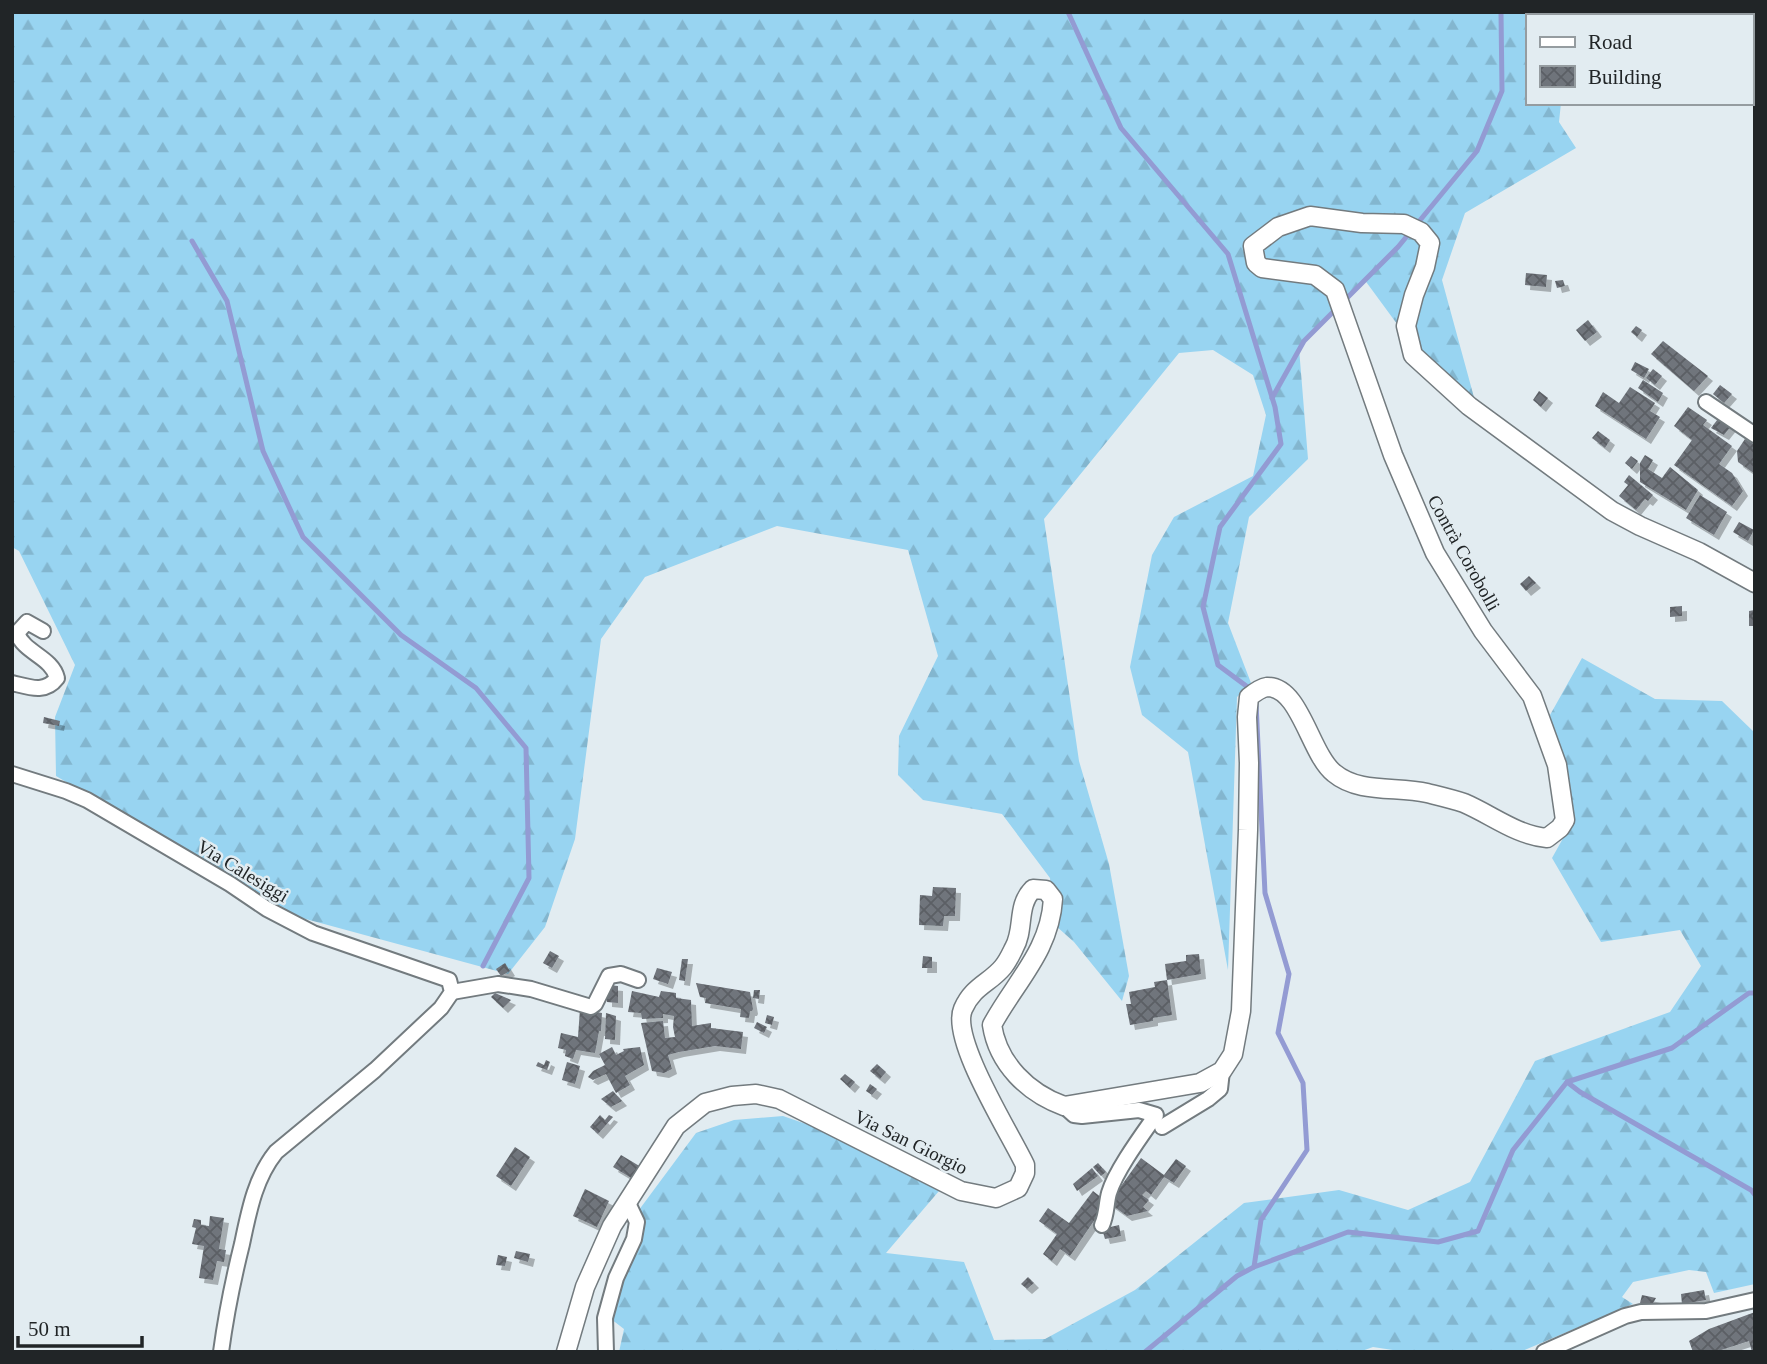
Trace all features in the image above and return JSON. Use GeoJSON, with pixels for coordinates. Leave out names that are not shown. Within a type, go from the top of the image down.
{"type":"FeatureCollection","features":[{"type":"Feature","properties":{"kind":"street","name":"Contrà Corobolli"},"geometry":{"type":"LineString","coordinates":[[1222,1071],[1233,1054],[1241,1011],[1248,830],[1247,717],[1256,692],[1279,689],[1293,702],[1314,748],[1333,773],[1355,785],[1423,792],[1462,803],[1529,836],[1548,838],[1565,820],[1557,765],[1532,696],[1483,631],[1436,553],[1393,455],[1335,290],[1315,275],[1262,268],[1256,262],[1253,246],[1278,227],[1310,216],[1362,223],[1404,224],[1421,232],[1430,243],[1406,326],[1413,355],[1469,406],[1612,511],[1699,552],[1755,583]]}},
{"type":"Feature","properties":{"kind":"street"},"geometry":{"type":"LineString","coordinates":[[1706,402],[1755,435]]}},
{"type":"Feature","properties":{"kind":"street"},"geometry":{"type":"LineString","coordinates":[[12,683],[42,688],[51,685],[57,678],[52,667],[22,643],[17,633],[27,622],[43,631]]}},
{"type":"Feature","properties":{"kind":"street","name":"Via Calesiggi"},"geometry":{"type":"LineString","coordinates":[[12,774],[87,800],[289,921],[313,933],[449,980],[452,992]]}},
{"type":"Feature","properties":{"kind":"street","name":"Via San Giorgio"},"geometry":{"type":"LineString","coordinates":[[566,1352],[584,1287],[612,1226],[676,1126],[705,1103],[732,1096],[756,1094],[779,1099],[961,1191],[996,1198],[1010,1194],[1018,1188],[1025,1173],[1025,1165],[973,1064],[961,1028],[962,1010],[976,988],[1002,968],[1017,945],[1024,898],[1033,889],[1046,890],[1053,899],[1052,917],[1035,958],[992,1025],[995,1043],[1024,1084],[1048,1101],[1064,1106]]}},
{"type":"Feature","properties":{"kind":"street"},"geometry":{"type":"LineString","coordinates":[[221,1352],[228,1304],[249,1210],[265,1165],[323,1111],[375,1070],[440,1008],[452,992],[498,984],[531,989],[590,1007],[595,1004],[609,976],[621,974],[638,980]]}},
{"type":"Feature","properties":{"kind":"street"},"geometry":{"type":"LineString","coordinates":[[1064,1106],[1200,1083],[1222,1071]]}},
{"type":"Feature","properties":{"kind":"street"},"geometry":{"type":"LineString","coordinates":[[1162,1127],[1220,1089],[1222,1071]]}},
{"type":"Feature","properties":{"kind":"street"},"geometry":{"type":"LineString","coordinates":[[1064,1106],[1074,1115],[1082,1116],[1139,1110],[1156,1115],[1137,1142],[1109,1193],[1107,1213],[1102,1225]]}},
{"type":"Feature","properties":{"kind":"street"},"geometry":{"type":"LineString","coordinates":[[606,1352],[604,1318],[616,1278],[634,1239],[637,1222],[627,1201]]}},
{"type":"Feature","properties":{"kind":"street"},"geometry":{"type":"LineString","coordinates":[[1544,1352],[1625,1316],[1641,1312],[1706,1311],[1755,1300]]}},
{"type":"Feature","properties":{"kind":"green space"},"geometry":{"type":"Polygon","coordinates":[[[12,12],[1602,12],[1526,14],[1526,105],[1561,105],[1559,122],[1576,148],[1465,213],[1442,280],[1475,401],[1422,358],[1364,279],[1299,348],[1308,459],[1249,517],[1228,623],[1251,683],[1237,697],[1228,970],[1188,752],[1142,715],[1130,667],[1152,555],[1174,517],[1253,476],[1266,415],[1253,375],[1213,350],[1179,353],[1044,519],[1079,761],[1109,864],[1129,976],[1122,1001],[1074,942],[1056,926],[1050,878],[1002,814],[923,800],[898,775],[899,736],[938,656],[908,550],[777,526],[645,577],[601,639],[575,839],[545,927],[508,974],[291,915],[56,776],[55,717],[75,665],[19,551],[12,547],[12,12]]]}},
{"type":"Feature","properties":{"kind":"green space"},"geometry":{"type":"Polygon","coordinates":[[[1582,658],[1655,699],[1722,701],[1755,733],[1755,1284],[1714,1293],[1706,1272],[1689,1270],[1633,1282],[1622,1297],[1633,1304],[1520,1352],[1406,1352],[1373,1347],[1359,1352],[619,1352],[624,1329],[611,1319],[633,1218],[696,1133],[734,1120],[783,1116],[835,1134],[939,1191],[886,1253],[964,1262],[994,1340],[1045,1339],[1135,1290],[1244,1203],[1339,1190],[1408,1210],[1470,1182],[1535,1061],[1670,1012],[1701,966],[1680,930],[1601,942],[1552,858],[1571,824],[1550,715],[1582,658]]]}},
{"type":"Feature","properties":{"kind":"building"},"geometry":{"type":"Polygon","coordinates":[[[1526,273],[1547,275],[1546,287],[1525,285],[1526,273]]]}},
{"type":"Feature","properties":{"kind":"building"},"geometry":{"type":"Polygon","coordinates":[[[1563,280],[1565,286],[1557,288],[1555,281],[1563,280]]]}},
{"type":"Feature","properties":{"kind":"building"},"geometry":{"type":"Polygon","coordinates":[[[1588,320],[1597,332],[1585,341],[1576,330],[1588,320]]]}},
{"type":"Feature","properties":{"kind":"building"},"geometry":{"type":"Polygon","coordinates":[[[1636,326],[1642,330],[1637,337],[1631,332],[1636,326]]]}},
{"type":"Feature","properties":{"kind":"building"},"geometry":{"type":"Polygon","coordinates":[[[1663,341],[1708,376],[1694,391],[1651,354],[1663,341]]]}},
{"type":"Feature","properties":{"kind":"building"},"geometry":{"type":"Polygon","coordinates":[[[1635,362],[1649,369],[1644,378],[1631,370],[1635,362]]]}},
{"type":"Feature","properties":{"kind":"building"},"geometry":{"type":"Polygon","coordinates":[[[1653,369],[1662,376],[1655,385],[1646,378],[1653,369]]]}},
{"type":"Feature","properties":{"kind":"building"},"geometry":{"type":"Polygon","coordinates":[[[1643,380],[1663,393],[1658,402],[1638,388],[1643,380]]]}},
{"type":"Feature","properties":{"kind":"building"},"geometry":{"type":"Polygon","coordinates":[[[1720,385],[1732,394],[1724,403],[1713,394],[1720,385]]]}},
{"type":"Feature","properties":{"kind":"building"},"geometry":{"type":"Polygon","coordinates":[[[1630,387],[1655,403],[1650,411],[1660,417],[1646,439],[1595,406],[1603,392],[1619,403],[1630,387]]]}},
{"type":"Feature","properties":{"kind":"building"},"geometry":{"type":"Polygon","coordinates":[[[1539,391],[1548,398],[1541,407],[1533,400],[1539,391]]]}},
{"type":"Feature","properties":{"kind":"building"},"geometry":{"type":"Polygon","coordinates":[[[1688,407],[1707,420],[1703,425],[1732,446],[1719,464],[1732,473],[1743,491],[1732,506],[1674,465],[1692,440],[1674,426],[1688,407]]]}},
{"type":"Feature","properties":{"kind":"building"},"geometry":{"type":"Polygon","coordinates":[[[1721,415],[1732,425],[1724,435],[1711,428],[1721,415]]]}},
{"type":"Feature","properties":{"kind":"building"},"geometry":{"type":"Polygon","coordinates":[[[1598,431],[1610,440],[1605,448],[1592,438],[1598,431]]]}},
{"type":"Feature","properties":{"kind":"building"},"geometry":{"type":"Polygon","coordinates":[[[1745,439],[1755,445],[1755,474],[1738,462],[1737,451],[1745,439]]]}},
{"type":"Feature","properties":{"kind":"building"},"geometry":{"type":"Polygon","coordinates":[[[1645,455],[1653,460],[1648,469],[1662,478],[1670,467],[1698,490],[1686,510],[1640,482],[1640,463],[1645,455]]]}},
{"type":"Feature","properties":{"kind":"building"},"geometry":{"type":"Polygon","coordinates":[[[1631,456],[1638,461],[1632,469],[1625,463],[1631,456]]]}},
{"type":"Feature","properties":{"kind":"building"},"geometry":{"type":"Polygon","coordinates":[[[1629,475],[1653,495],[1648,501],[1645,499],[1636,510],[1619,496],[1628,485],[1624,482],[1629,475]]]}},
{"type":"Feature","properties":{"kind":"building"},"geometry":{"type":"Polygon","coordinates":[[[1700,495],[1727,512],[1714,535],[1686,518],[1700,495]]]}},
{"type":"Feature","properties":{"kind":"building"},"geometry":{"type":"Polygon","coordinates":[[[1739,522],[1754,530],[1748,541],[1733,532],[1739,522]]]}},
{"type":"Feature","properties":{"kind":"building"},"geometry":{"type":"Polygon","coordinates":[[[1529,576],[1536,583],[1526,591],[1520,584],[1529,576]]]}},
{"type":"Feature","properties":{"kind":"building"},"geometry":{"type":"Polygon","coordinates":[[[1682,606],[1682,616],[1670,617],[1670,607],[1682,606]]]}},
{"type":"Feature","properties":{"kind":"building"},"geometry":{"type":"Polygon","coordinates":[[[1755,610],[1755,626],[1749,626],[1749,611],[1755,610]]]}},
{"type":"Feature","properties":{"kind":"building"},"geometry":{"type":"Polygon","coordinates":[[[44,717],[60,721],[59,726],[43,723],[44,717]]]}},
{"type":"Feature","properties":{"kind":"building"},"geometry":{"type":"Polygon","coordinates":[[[933,887],[956,888],[955,916],[944,916],[943,926],[919,925],[920,895],[932,896],[933,887]]]}},
{"type":"Feature","properties":{"kind":"building"},"geometry":{"type":"Polygon","coordinates":[[[550,951],[559,956],[552,968],[543,963],[550,951]]]}},
{"type":"Feature","properties":{"kind":"building"},"geometry":{"type":"Polygon","coordinates":[[[1199,954],[1201,974],[1167,980],[1165,964],[1186,961],[1186,955],[1199,954]]]}},
{"type":"Feature","properties":{"kind":"building"},"geometry":{"type":"Polygon","coordinates":[[[923,956],[932,957],[932,968],[922,968],[923,956]]]}},
{"type":"Feature","properties":{"kind":"building"},"geometry":{"type":"Polygon","coordinates":[[[682,959],[688,959],[685,981],[679,980],[682,959]]]}},
{"type":"Feature","properties":{"kind":"building"},"geometry":{"type":"Polygon","coordinates":[[[505,963],[510,971],[501,976],[496,969],[505,963]]]}},
{"type":"Feature","properties":{"kind":"building"},"geometry":{"type":"Polygon","coordinates":[[[657,968],[672,972],[668,984],[653,979],[657,968]]]}},
{"type":"Feature","properties":{"kind":"building"},"geometry":{"type":"Polygon","coordinates":[[[1167,980],[1172,1015],[1130,1025],[1126,1004],[1131,1004],[1129,992],[1155,987],[1154,982],[1167,980]]]}},
{"type":"Feature","properties":{"kind":"building"},"geometry":{"type":"Polygon","coordinates":[[[696,983],[750,992],[753,1009],[749,1018],[740,1017],[741,1009],[705,1003],[706,998],[700,997],[696,983]]]}},
{"type":"Feature","properties":{"kind":"building"},"geometry":{"type":"Polygon","coordinates":[[[607,985],[618,986],[618,1003],[607,1002],[607,985]]]}},
{"type":"Feature","properties":{"kind":"building"},"geometry":{"type":"Polygon","coordinates":[[[754,990],[760,990],[759,999],[753,998],[754,990]]]}},
{"type":"Feature","properties":{"kind":"building"},"geometry":{"type":"Polygon","coordinates":[[[632,991],[659,997],[661,991],[676,993],[676,998],[691,1000],[692,1026],[711,1023],[711,1028],[743,1032],[741,1049],[715,1046],[679,1052],[668,1055],[672,1069],[664,1073],[652,1071],[641,1023],[663,1021],[665,1038],[675,1037],[674,1016],[663,1014],[663,1018],[642,1019],[641,1013],[628,1012],[632,991]]]}},
{"type":"Feature","properties":{"kind":"building"},"geometry":{"type":"Polygon","coordinates":[[[495,993],[511,1000],[503,1008],[491,997],[495,993]]]}},
{"type":"Feature","properties":{"kind":"building"},"geometry":{"type":"Polygon","coordinates":[[[580,1009],[602,1013],[601,1031],[595,1053],[576,1050],[573,1059],[565,1056],[566,1050],[558,1048],[561,1033],[578,1037],[580,1009]]]}},
{"type":"Feature","properties":{"kind":"building"},"geometry":{"type":"Polygon","coordinates":[[[606,1013],[616,1016],[615,1040],[605,1039],[606,1013]]]}},
{"type":"Feature","properties":{"kind":"building"},"geometry":{"type":"Polygon","coordinates":[[[767,1015],[774,1017],[772,1025],[765,1023],[767,1015]]]}},
{"type":"Feature","properties":{"kind":"building"},"geometry":{"type":"Polygon","coordinates":[[[757,1022],[767,1027],[764,1033],[754,1028],[757,1022]]]}},
{"type":"Feature","properties":{"kind":"building"},"geometry":{"type":"Polygon","coordinates":[[[612,1047],[616,1055],[624,1051],[623,1049],[640,1047],[644,1065],[625,1076],[630,1085],[616,1093],[606,1074],[593,1080],[588,1077],[605,1065],[599,1054],[612,1047]]]}},
{"type":"Feature","properties":{"kind":"building"},"geometry":{"type":"Polygon","coordinates":[[[546,1060],[550,1062],[547,1070],[536,1066],[538,1062],[544,1065],[546,1060]]]}},
{"type":"Feature","properties":{"kind":"building"},"geometry":{"type":"Polygon","coordinates":[[[567,1062],[580,1066],[575,1084],[562,1080],[567,1062]]]}},
{"type":"Feature","properties":{"kind":"building"},"geometry":{"type":"Polygon","coordinates":[[[877,1064],[886,1072],[880,1079],[870,1071],[877,1064]]]}},
{"type":"Feature","properties":{"kind":"building"},"geometry":{"type":"Polygon","coordinates":[[[845,1074],[855,1082],[850,1088],[840,1079],[845,1074]]]}},
{"type":"Feature","properties":{"kind":"building"},"geometry":{"type":"Polygon","coordinates":[[[870,1084],[877,1089],[872,1095],[866,1091],[870,1084]]]}},
{"type":"Feature","properties":{"kind":"building"},"geometry":{"type":"Polygon","coordinates":[[[613,1091],[622,1101],[611,1107],[601,1099],[613,1091]]]}},
{"type":"Feature","properties":{"kind":"building"},"geometry":{"type":"Polygon","coordinates":[[[600,1115],[605,1120],[609,1115],[613,1117],[598,1134],[590,1127],[600,1115]]]}},
{"type":"Feature","properties":{"kind":"building"},"geometry":{"type":"Polygon","coordinates":[[[515,1147],[530,1157],[511,1186],[496,1176],[515,1147]]]}},
{"type":"Feature","properties":{"kind":"building"},"geometry":{"type":"Polygon","coordinates":[[[621,1155],[641,1167],[633,1179],[613,1167],[621,1155]]]}},
{"type":"Feature","properties":{"kind":"building"},"geometry":{"type":"Polygon","coordinates":[[[1141,1158],[1164,1175],[1176,1159],[1186,1166],[1174,1183],[1164,1177],[1151,1195],[1146,1191],[1142,1195],[1149,1200],[1143,1207],[1148,1211],[1127,1216],[1109,1203],[1141,1158]]]}},
{"type":"Feature","properties":{"kind":"building"},"geometry":{"type":"Polygon","coordinates":[[[1098,1163],[1106,1172],[1101,1176],[1093,1167],[1098,1163]]]}},
{"type":"Feature","properties":{"kind":"building"},"geometry":{"type":"Polygon","coordinates":[[[1092,1168],[1098,1176],[1077,1191],[1073,1184],[1092,1168]]]}},
{"type":"Feature","properties":{"kind":"building"},"geometry":{"type":"Polygon","coordinates":[[[585,1189],[609,1201],[597,1227],[573,1216],[585,1189]]]}},
{"type":"Feature","properties":{"kind":"building"},"geometry":{"type":"Polygon","coordinates":[[[1093,1191],[1102,1198],[1099,1202],[1104,1206],[1070,1256],[1060,1249],[1052,1261],[1043,1254],[1057,1234],[1039,1221],[1048,1208],[1069,1223],[1093,1191]]]}},
{"type":"Feature","properties":{"kind":"building"},"geometry":{"type":"Polygon","coordinates":[[[210,1216],[224,1218],[219,1249],[226,1250],[224,1262],[217,1261],[213,1280],[199,1278],[204,1246],[192,1244],[196,1228],[192,1227],[194,1219],[201,1220],[201,1225],[209,1226],[210,1216]]]}},
{"type":"Feature","properties":{"kind":"building"},"geometry":{"type":"Polygon","coordinates":[[[1119,1225],[1121,1236],[1105,1239],[1102,1229],[1119,1225]]]}},
{"type":"Feature","properties":{"kind":"building"},"geometry":{"type":"Polygon","coordinates":[[[516,1251],[530,1254],[528,1262],[514,1258],[516,1251]]]}},
{"type":"Feature","properties":{"kind":"building"},"geometry":{"type":"Polygon","coordinates":[[[498,1255],[507,1257],[505,1266],[496,1265],[498,1255]]]}},
{"type":"Feature","properties":{"kind":"building"},"geometry":{"type":"Polygon","coordinates":[[[1028,1277],[1034,1283],[1027,1289],[1021,1284],[1028,1277]]]}},
{"type":"Feature","properties":{"kind":"building"},"geometry":{"type":"Polygon","coordinates":[[[1704,1290],[1706,1300],[1682,1304],[1681,1294],[1704,1290]]]}},
{"type":"Feature","properties":{"kind":"building"},"geometry":{"type":"Polygon","coordinates":[[[1642,1295],[1656,1298],[1652,1305],[1640,1303],[1642,1295]]]}},
{"type":"Feature","properties":{"kind":"building"},"geometry":{"type":"Polygon","coordinates":[[[1755,1312],[1755,1351],[1752,1352],[1749,1341],[1715,1352],[1693,1352],[1689,1341],[1709,1329],[1755,1312]]]}},
{"type":"Feature","properties":{"kind":"waterway"},"geometry":{"type":"LineString","coordinates":[[1068,12],[1121,128],[1228,254],[1275,407],[1281,444],[1220,527],[1203,607],[1218,665],[1253,691]]}},
{"type":"Feature","properties":{"kind":"waterway"},"geometry":{"type":"LineString","coordinates":[[1272,398],[1304,341],[1398,247],[1477,151],[1502,91],[1501,12]]}},
{"type":"Feature","properties":{"kind":"waterway"},"geometry":{"type":"LineString","coordinates":[[192,241],[227,301],[263,451],[303,537],[401,635],[476,688],[526,748],[529,878],[483,966]]}},
{"type":"Feature","properties":{"kind":"waterway"},"geometry":{"type":"LineString","coordinates":[[1254,1267],[1261,1220],[1307,1150],[1303,1083],[1278,1033],[1289,974],[1265,893],[1256,703]]}},
{"type":"Feature","properties":{"kind":"waterway"},"geometry":{"type":"LineString","coordinates":[[1145,1352],[1237,1276],[1254,1267],[1348,1232],[1438,1242],[1478,1231],[1513,1150],[1567,1082],[1672,1048],[1749,993],[1755,993]]}},
{"type":"Feature","properties":{"kind":"waterway"},"geometry":{"type":"LineString","coordinates":[[1567,1082],[1751,1190],[1755,1195]]}}]}
